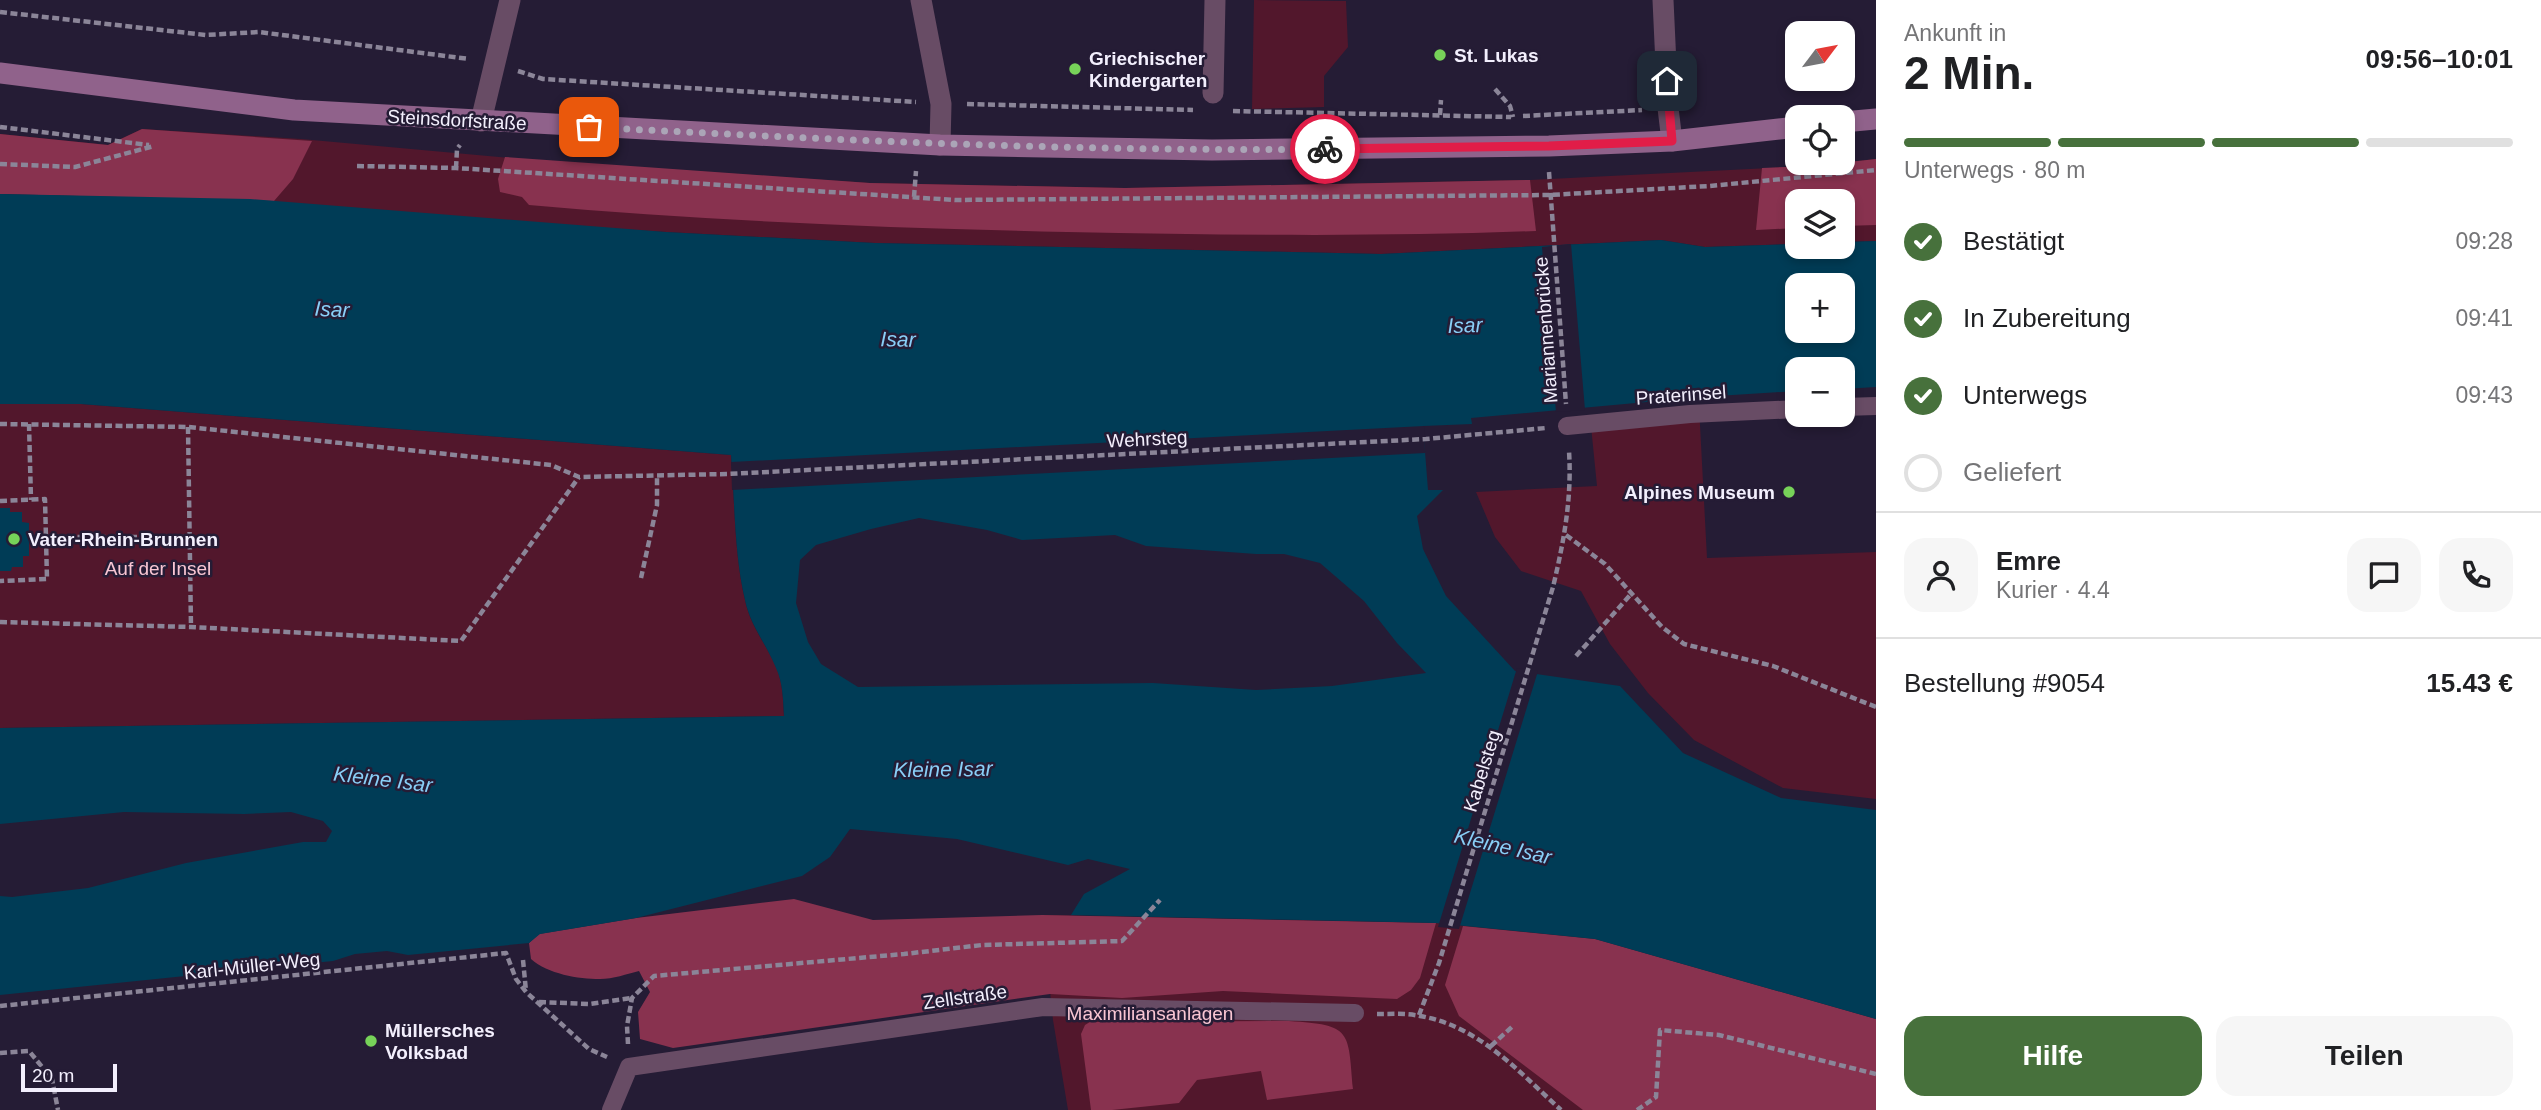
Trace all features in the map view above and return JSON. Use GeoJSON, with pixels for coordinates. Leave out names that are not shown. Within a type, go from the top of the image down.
{"type":"FeatureCollection","features":[{"type":"Feature","properties":{"kind":"main road","name":"Steinsdorfstraße"},"geometry":{"type":"LineString","coordinates":[[0,74],[294,110],[940,145],[1212,150],[1549,146],[1672,141],[1785,128]]}},
{"type":"Feature","properties":{"kind":"main road"},"geometry":{"type":"LineString","coordinates":[[1855,121],[1876,119]]}},
{"type":"Feature","properties":{"kind":"street"},"geometry":{"type":"LineString","coordinates":[[481,121],[510,0]]}},
{"type":"Feature","properties":{"kind":"street"},"geometry":{"type":"LineString","coordinates":[[921,0],[941,104],[940,145]]}},
{"type":"Feature","properties":{"kind":"street"},"geometry":{"type":"LineString","coordinates":[[1213,93],[1215,0]]}},
{"type":"Feature","properties":{"kind":"street"},"geometry":{"type":"LineString","coordinates":[[1663,0],[1672,141]]}},
{"type":"Feature","properties":{"kind":"lane"},"geometry":{"type":"LineString","coordinates":[[1855,407],[1876,406]]}},
{"type":"Feature","properties":{"kind":"lane","name":"Praterinsel"},"geometry":{"type":"LineString","coordinates":[[1567,421],[1785,410]]}},
{"type":"Feature","properties":{"kind":"lane","name":"Zellstraße"},"geometry":{"type":"LineString","coordinates":[[629,1067],[1043,1007],[1355,1013]]}},
{"type":"Feature","properties":{"kind":"lane"},"geometry":{"type":"LineString","coordinates":[[611,1110],[629,1067]]}},
{"type":"Feature","properties":{"kind":"path"},"geometry":{"type":"LineString","coordinates":[[0,12],[206,35],[258,32],[495,62],[543,79],[941,104],[1199,110]]}},
{"type":"Feature","properties":{"kind":"path"},"geometry":{"type":"LineString","coordinates":[[1495,89],[1510,106],[1513,117]]}},
{"type":"Feature","properties":{"kind":"path"},"geometry":{"type":"LineString","coordinates":[[1440,115],[1441,100]]}},
{"type":"Feature","properties":{"kind":"path"},"geometry":{"type":"LineString","coordinates":[[1226,111],[1513,117],[1642,110]]}},
{"type":"Feature","properties":{"kind":"path"},"geometry":{"type":"LineString","coordinates":[[0,127],[154,146],[75,167],[0,164]]}},
{"type":"Feature","properties":{"kind":"path"},"geometry":{"type":"LineString","coordinates":[[357,166],[456,168],[955,200],[1549,195],[1709,186],[1876,170]]}},
{"type":"Feature","properties":{"kind":"path","name":"Mariannenbrücke"},"geometry":{"type":"LineString","coordinates":[[1549,195],[1571,480],[1566,535]]}},
{"type":"Feature","properties":{"kind":"path","name":"Wehrsteg"},"geometry":{"type":"LineString","coordinates":[[657,476],[1426,439],[1567,421]]}},
{"type":"Feature","properties":{"kind":"path"},"geometry":{"type":"LineString","coordinates":[[0,424],[188,427],[551,465],[579,477],[657,476],[657,505],[641,578]]}},
{"type":"Feature","properties":{"kind":"path"},"geometry":{"type":"LineString","coordinates":[[29,424],[31,500]]}},
{"type":"Feature","properties":{"kind":"path"},"geometry":{"type":"LineString","coordinates":[[188,427],[191,627]]}},
{"type":"Feature","properties":{"kind":"path"},"geometry":{"type":"LineString","coordinates":[[0,622],[191,627],[461,641],[579,477]]}},
{"type":"Feature","properties":{"kind":"path"},"geometry":{"type":"LineString","coordinates":[[0,501],[45,499],[47,579],[0,581]]}},
{"type":"Feature","properties":{"kind":"path"},"geometry":{"type":"LineString","coordinates":[[1566,535],[1605,564],[1662,627],[1684,644],[1773,666],[1876,707]]}},
{"type":"Feature","properties":{"kind":"path","name":"Kabelsteg"},"geometry":{"type":"LineString","coordinates":[[1419,1015],[1439,963],[1553,587],[1566,535]]}},
{"type":"Feature","properties":{"kind":"path"},"geometry":{"type":"LineString","coordinates":[[46,537],[190,537]]}},
{"type":"Feature","properties":{"kind":"path"},"geometry":{"type":"LineString","coordinates":[[1576,656],[1632,593]]}},
{"type":"Feature","properties":{"kind":"path"},"geometry":{"type":"LineString","coordinates":[[506,953],[516,979],[526,992],[589,1049],[629,1067],[627,1026],[632,998],[654,976],[982,945],[1122,941],[1160,900]]}},
{"type":"Feature","properties":{"kind":"path","name":"Karl-Müller-Weg"},"geometry":{"type":"LineString","coordinates":[[0,1006],[513,953]]}},
{"type":"Feature","properties":{"kind":"path"},"geometry":{"type":"LineString","coordinates":[[523,960],[526,992]]}},
{"type":"Feature","properties":{"kind":"path"},"geometry":{"type":"LineString","coordinates":[[538,1002],[589,1004],[632,998]]}},
{"type":"Feature","properties":{"kind":"path"},"geometry":{"type":"LineString","coordinates":[[1355,1013],[1419,1015],[1454,1024],[1491,1046],[1561,1110]]}},
{"type":"Feature","properties":{"kind":"path"},"geometry":{"type":"LineString","coordinates":[[1491,1046],[1514,1025]]}},
{"type":"Feature","properties":{"kind":"path"},"geometry":{"type":"LineString","coordinates":[[1637,1110],[1656,1097],[1660,1030],[1718,1035],[1876,1074]]}},
{"type":"Feature","properties":{"kind":"path"},"geometry":{"type":"LineString","coordinates":[[0,1053],[29,1051],[52,1079],[58,1110]]}},
{"type":"Feature","properties":{"kind":"green space"},"geometry":{"type":"Polygon","coordinates":[[[1254,0],[1346,1],[1348,47],[1324,76],[1324,107],[1252,109],[1254,0]]]}},
{"type":"Feature","properties":{"kind":"green space"},"geometry":{"type":"Polygon","coordinates":[[[142,129],[301,139],[543,161],[870,183],[1125,188],[1530,180],[1785,167],[1785,175],[1855,175],[1855,161],[1876,159],[1876,241],[1855,242],[1855,189],[1785,189],[1785,244],[1705,247],[1661,240],[1381,254],[875,243],[65,194],[0,194],[0,134],[108,145],[142,129]]]}},
{"type":"Feature","properties":{"kind":"green space","name":"Auf der Insel"},"geometry":{"type":"Polygon","coordinates":[[[0,404],[81,404],[731,455],[741,582],[751,618],[779,675],[784,716],[0,728],[0,404]]]}},
{"type":"Feature","properties":{"kind":"green space"},"geometry":{"type":"Polygon","coordinates":[[[1699,406],[1707,558],[1876,552],[1876,799],[1783,788],[1694,740],[1648,693],[1610,644],[1581,591],[1521,571],[1495,537],[1476,492],[1597,486],[1590,416],[1699,406]]]}},
{"type":"Feature","properties":{"kind":"green space","name":"Maximiliansanlagen"},"geometry":{"type":"Polygon","coordinates":[[[1042,915],[1436,923],[1595,939],[1876,1019],[1876,1110],[1068,1110],[1053,1020],[1042,915]]]}},
{"type":"Feature","properties":{"kind":"shaded area"},"geometry":{"type":"Polygon","coordinates":[[[142,129],[312,141],[293,179],[274,201],[0,194],[0,134],[108,145],[142,129]]]}},
{"type":"Feature","properties":{"kind":"shaded area"},"geometry":{"type":"Polygon","coordinates":[[[505,157],[870,183],[1125,188],[1530,180],[1536,231],[1302,235],[1067,232],[798,223],[596,211],[529,205],[522,197],[500,192],[498,179],[505,157]]]}},
{"type":"Feature","properties":{"kind":"shaded area"},"geometry":{"type":"Polygon","coordinates":[[[1876,159],[1876,225],[1855,226],[1855,189],[1785,189],[1785,229],[1756,230],[1762,168],[1785,167],[1785,175],[1855,175],[1855,161],[1876,159]]]}},
{"type":"Feature","properties":{"kind":"shaded area"},"geometry":{"type":"Polygon","coordinates":[[[794,899],[873,920],[1042,915],[1436,923],[1420,978],[1411,990],[1397,999],[1223,991],[1122,998],[1050,994],[673,1048],[640,1039],[638,1012],[650,992],[639,971],[610,978],[582,978],[555,972],[531,959],[529,943],[539,934],[636,918],[794,899]]]}},
{"type":"Feature","properties":{"kind":"shaded area"},"geometry":{"type":"Polygon","coordinates":[[[1463,926],[1595,939],[1876,1019],[1876,1110],[1583,1110],[1459,1016],[1445,985],[1463,926]]]}},
{"type":"Feature","properties":{"kind":"shaded area"},"geometry":{"type":"Polygon","coordinates":[[[1289,1021],[1325,1025],[1343,1034],[1350,1054],[1353,1089],[1267,1100],[1261,1071],[1197,1080],[1179,1103],[1091,1110],[1081,1034],[1085,1025],[1090,1022],[1289,1021]]]}},
{"type":"Feature","properties":{"kind":"water"},"geometry":{"type":"Polygon","coordinates":[[[0,194],[250,199],[666,232],[875,243],[1381,254],[1661,240],[1705,247],[1785,244],[1785,259],[1855,259],[1855,242],[1876,241],[1876,387],[1855,388],[1855,357],[1785,357],[1785,392],[1471,418],[1472,424],[1423,426],[1428,490],[1443,490],[1417,516],[1423,549],[1446,596],[1515,671],[1620,686],[1683,753],[1781,798],[1876,810],[1876,1019],[1595,939],[1436,923],[1071,915],[1084,894],[1130,869],[1088,859],[1068,865],[957,839],[850,829],[830,857],[802,876],[636,918],[540,934],[529,943],[408,955],[387,951],[355,954],[333,961],[0,995],[0,896],[88,888],[186,863],[303,842],[326,842],[332,831],[323,821],[291,812],[124,812],[0,824],[0,728],[784,716],[778,674],[751,618],[741,582],[731,455],[81,404],[0,404],[0,194]],[[919,518],[816,545],[800,560],[796,603],[808,642],[821,664],[858,687],[1153,683],[1256,690],[1332,686],[1426,673],[1397,643],[1364,601],[1320,563],[1284,554],[1146,546],[1115,535],[1022,540],[987,530],[919,518]]]}},
{"type":"Feature","properties":{"kind":"water","name":"Vater-Rhein-Brunnen"},"geometry":{"type":"Polygon","coordinates":[[[0,508],[10,508],[10,512],[22,512],[22,522],[29,523],[29,556],[23,556],[23,567],[12,567],[11,571],[0,571],[0,508]]]}},
{"type":"Feature","properties":{"kind":"pier"},"geometry":{"type":"Polygon","coordinates":[[[1571,244],[1585,410],[1556,412],[1542,247],[1571,244]]]}},
{"type":"Feature","properties":{"kind":"pier"},"geometry":{"type":"Polygon","coordinates":[[[1424,426],[1425,453],[732,490],[731,462],[1424,426]]]}},
{"type":"Feature","properties":{"kind":"pier"},"geometry":{"type":"Polygon","coordinates":[[[1517,668],[1538,671],[1459,929],[1438,927],[1517,668]]]}},
{"type":"Feature","properties":{"kind":"way so far"},"geometry":{"type":"LineString","coordinates":[[589,127],[940,145],[1212,150],[1325,149]]}},
{"type":"Feature","properties":{"kind":"place","name":"St. Lukas"},"geometry":{"type":"Point","coordinates":[1440,55]}},
{"type":"Feature","properties":{"kind":"place","name":"Griechischer Kindergarten"},"geometry":{"type":"Point","coordinates":[1075,69]}},
{"type":"Feature","properties":{"kind":"place","name":"Alpines Museum"},"geometry":{"type":"Point","coordinates":[1789,492]}},
{"type":"Feature","properties":{"kind":"place","name":"Vater-Rhein-Brunnen"},"geometry":{"type":"Point","coordinates":[14,539]}},
{"type":"Feature","properties":{"kind":"place","name":"Müllersches Volksbad"},"geometry":{"type":"Point","coordinates":[371,1041]}},
{"type":"Feature","properties":{"kind":"route"},"geometry":{"type":"LineString","coordinates":[[1325,149],[1549,146],[1672,141],[1667,81]]}},
{"type":"Feature","properties":{"kind":"water label","name":"Isar"},"geometry":{"type":"Point","coordinates":[332,309]}},
{"type":"Feature","properties":{"kind":"water label","name":"Isar"},"geometry":{"type":"Point","coordinates":[1465,325]}},
{"type":"Feature","properties":{"kind":"water label","name":"Isar"},"geometry":{"type":"Point","coordinates":[898,339]}},
{"type":"Feature","properties":{"kind":"water label","name":"Kleine Isar"},"geometry":{"type":"Point","coordinates":[943,769]}},
{"type":"Feature","properties":{"kind":"water label","name":"Kleine Isar"},"geometry":{"type":"Point","coordinates":[383,779]}},
{"type":"Feature","properties":{"kind":"water label","name":"Kleine Isar"},"geometry":{"type":"Point","coordinates":[1503,846]}}]}
